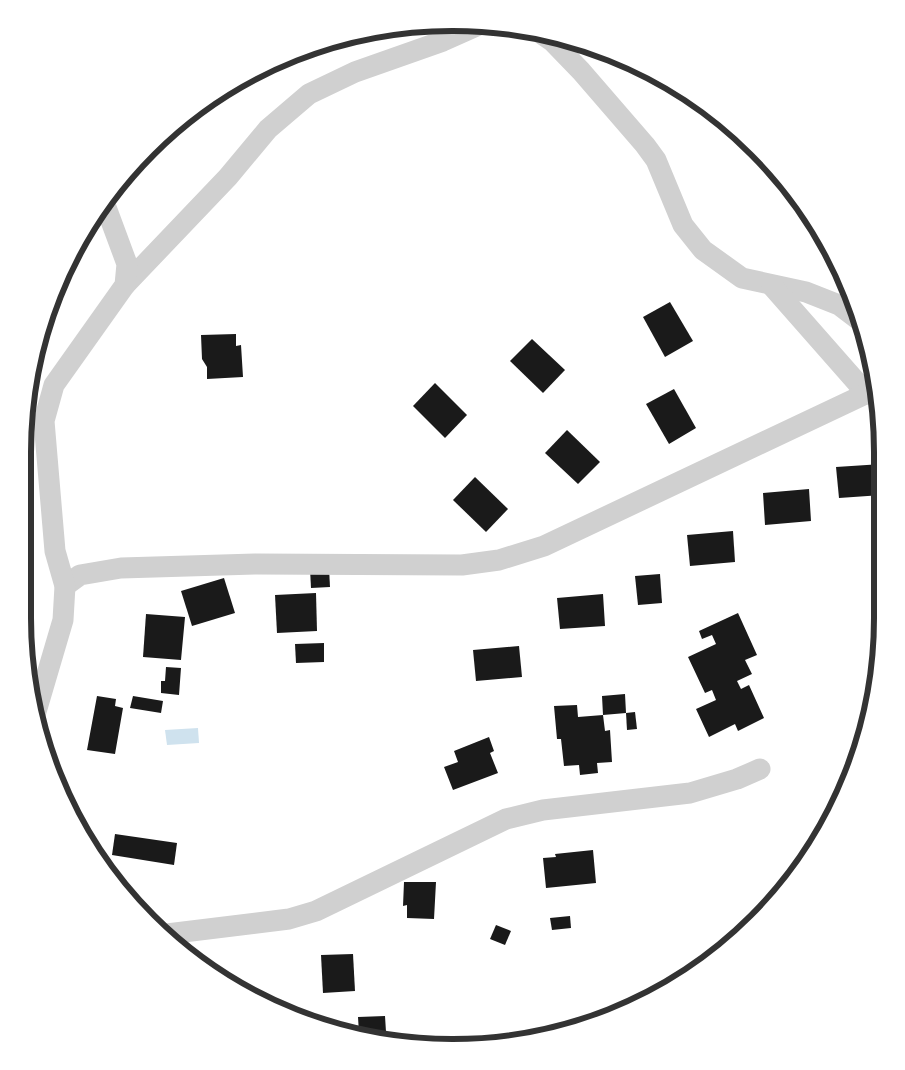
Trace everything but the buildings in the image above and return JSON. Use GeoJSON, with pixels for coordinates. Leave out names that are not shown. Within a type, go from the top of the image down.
{"type":"FeatureCollection","features":[{"type":"Feature","properties":{"kind":"street"},"geometry":{"type":"LineString","coordinates":[[39,700],[62,620],[65,586],[55,551],[44,421],[54,385],[125,285],[228,177],[268,129],[309,94],[355,72],[464,31]]}},
{"type":"Feature","properties":{"kind":"street"},"geometry":{"type":"LineString","coordinates":[[555,44],[581,71],[656,160],[683,225],[703,250],[742,278],[806,292],[839,305],[850,313]]}},
{"type":"Feature","properties":{"kind":"street"},"geometry":{"type":"LineString","coordinates":[[107,211],[127,264],[125,285]]}},
{"type":"Feature","properties":{"kind":"street"},"geometry":{"type":"LineString","coordinates":[[772,286],[868,387]]}},
{"type":"Feature","properties":{"kind":"street"},"geometry":{"type":"LineString","coordinates":[[65,586],[80,575],[121,568],[255,564],[462,565],[498,560],[544,546],[869,392]]}},
{"type":"Feature","properties":{"kind":"street"},"geometry":{"type":"LineString","coordinates":[[174,933],[288,919],[316,911],[506,819],[543,810],[690,792],[737,780],[760,770]]}},
{"type":"Feature","properties":{"kind":"water"},"geometry":{"type":"Polygon","coordinates":[[[198,728],[199,743],[167,745],[165,730],[198,728]]]}}]}
